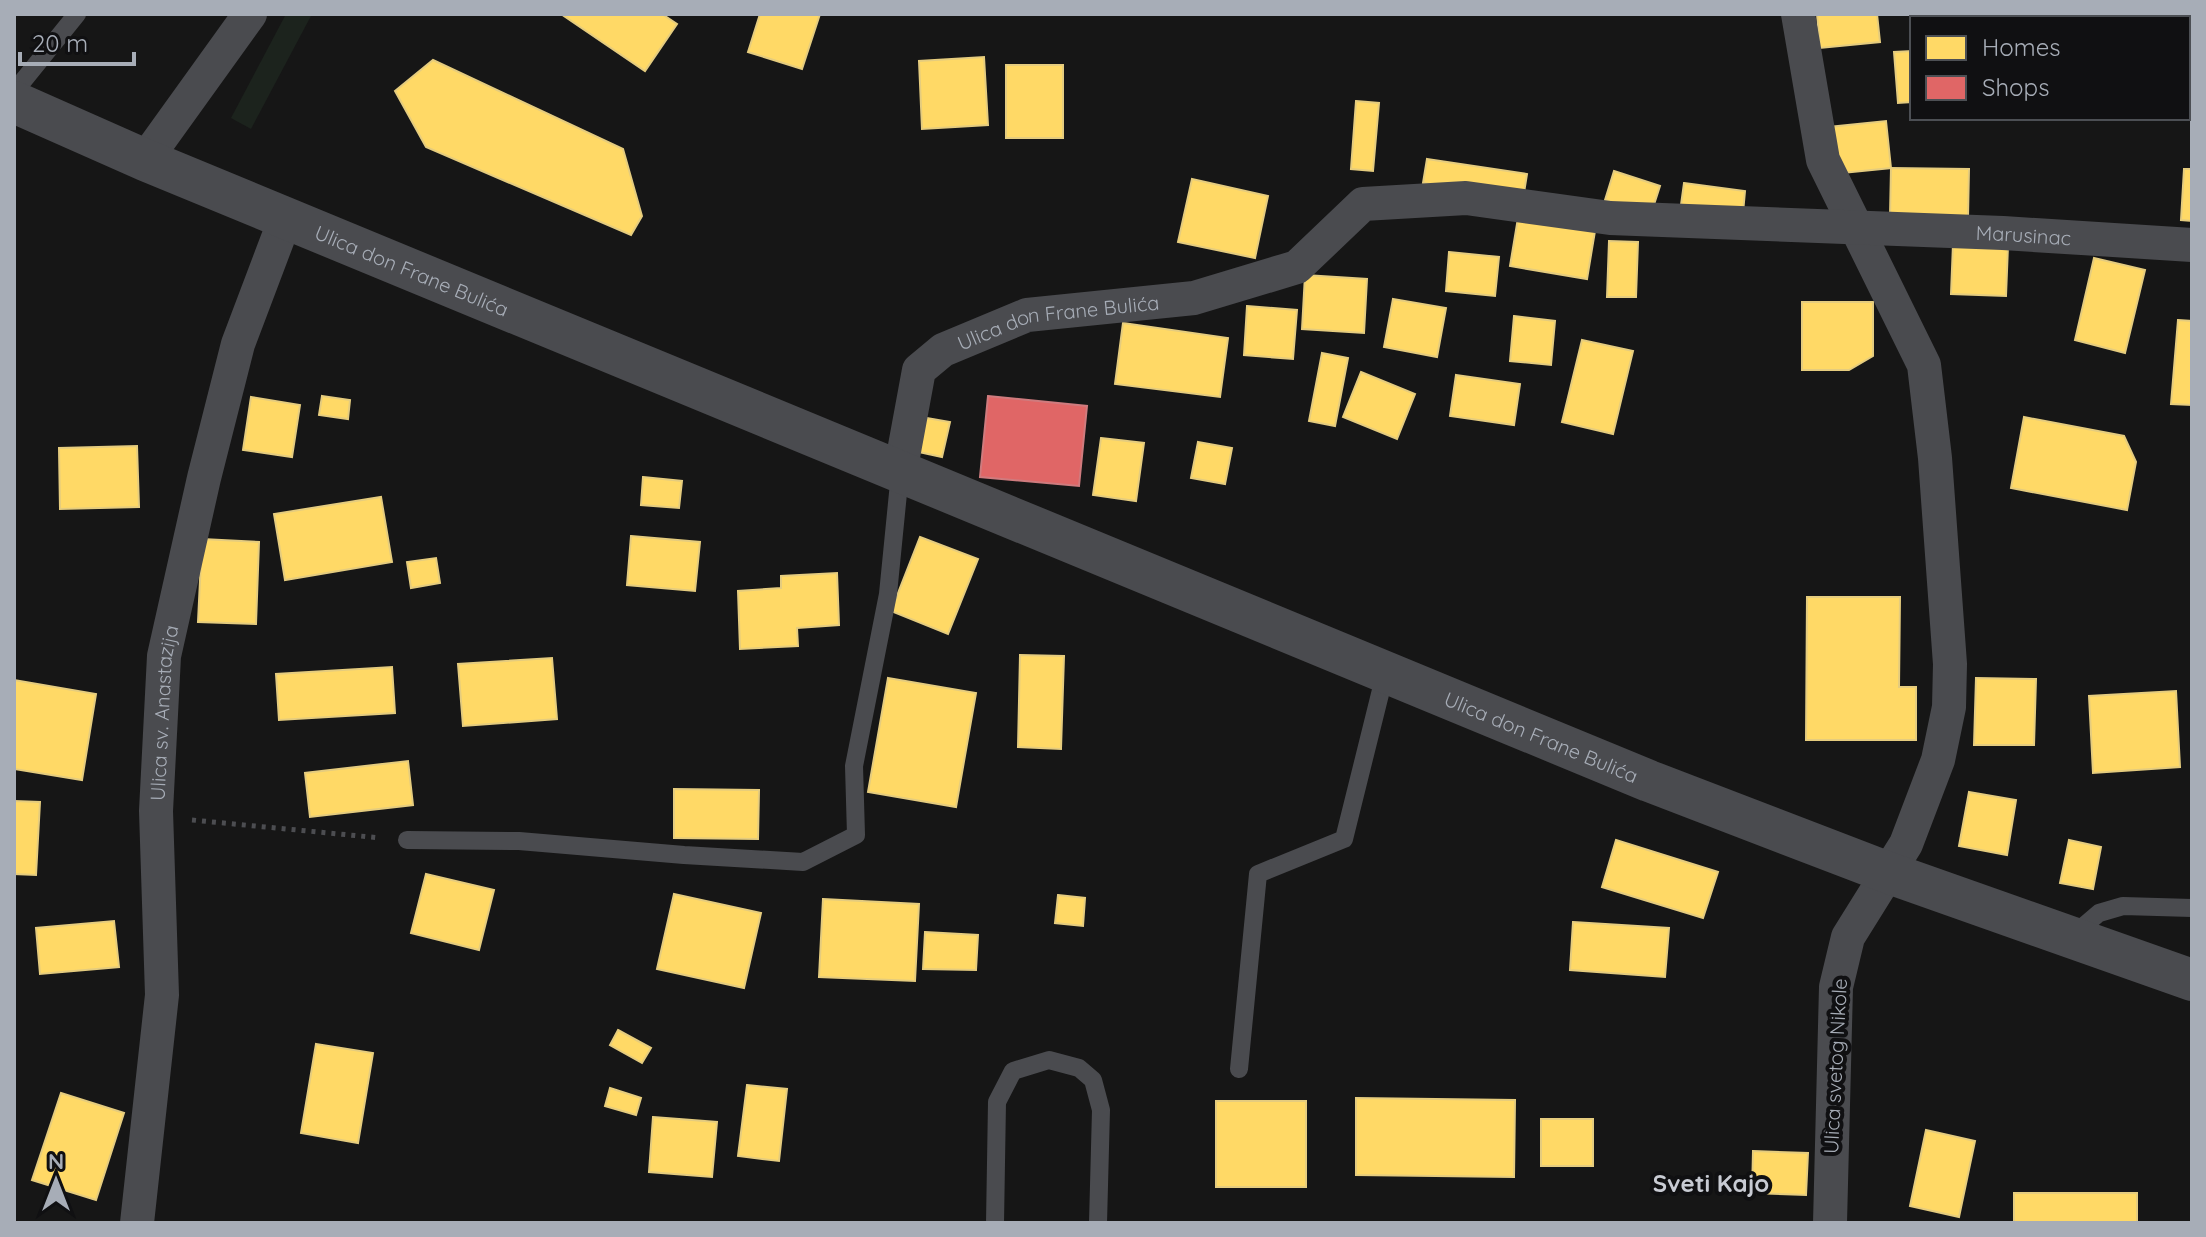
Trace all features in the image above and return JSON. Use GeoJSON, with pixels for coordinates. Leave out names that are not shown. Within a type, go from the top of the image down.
{"type":"FeatureCollection","features":[{"type":"Feature","properties":{"kind":"street"},"geometry":{"type":"LineString","coordinates":[[145,160],[250,14]]}},
{"type":"Feature","properties":{"kind":"street","name":"Ulica svetog Nikole"},"geometry":{"type":"LineString","coordinates":[[1798,14],[1823,160],[1924,365],[1935,458],[1950,664],[1949,707],[1938,760],[1906,844],[1848,937],[1836,987],[1830,1223]]}},
{"type":"Feature","properties":{"kind":"street","name":"Ulica don Frane Bulića"},"geometry":{"type":"LineString","coordinates":[[14,102],[145,160],[1385,674],[1889,873],[2192,980]]}},
{"type":"Feature","properties":{"kind":"street","name":"Ulica don Frane Bulića"},"geometry":{"type":"LineString","coordinates":[[900,473],[919,370],[943,350],[1027,315],[1194,298],[1297,267],[1363,204],[1466,198],[1610,218],[1857,227]]}},
{"type":"Feature","properties":{"kind":"street","name":"Ulica sv. Anastazija"},"geometry":{"type":"LineString","coordinates":[[137,1223],[162,995],[156,811],[164,656],[238,344],[286,217]]}},
{"type":"Feature","properties":{"kind":"street","name":"Marusinac"},"geometry":{"type":"LineString","coordinates":[[1857,227],[2192,245]]}},
{"type":"Feature","properties":{"kind":"lane"},"geometry":{"type":"LineString","coordinates":[[14,92],[77,14]]}},
{"type":"Feature","properties":{"kind":"lane"},"geometry":{"type":"LineString","coordinates":[[407,840],[519,841],[803,862],[856,835],[854,766],[888,594],[900,473]]}},
{"type":"Feature","properties":{"kind":"lane"},"geometry":{"type":"LineString","coordinates":[[1239,1069],[1258,874],[1344,839],[1385,674]]}},
{"type":"Feature","properties":{"kind":"lane"},"geometry":{"type":"LineString","coordinates":[[2070,937],[2099,913],[2123,906],[2192,908]]}},
{"type":"Feature","properties":{"kind":"lane"},"geometry":{"type":"LineString","coordinates":[[995,1223],[997,1102],[1013,1071],[1049,1060],[1079,1068],[1093,1080],[1101,1110],[1098,1223]]}},
{"type":"Feature","properties":{"kind":"path"},"geometry":{"type":"LineString","coordinates":[[156,811],[196,822],[407,840]]}},
{"type":"Feature","properties":{"kind":"shaded area"},"geometry":{"type":"Polygon","coordinates":[[[286,14],[312,14],[251,129],[231,118],[286,14]]]}},
{"type":"Feature","properties":{"kind":"building: Homes"},"geometry":{"type":"Polygon","coordinates":[[[561,14],[662,14],[677,24],[645,71],[561,14]]]}},
{"type":"Feature","properties":{"kind":"building: Homes"},"geometry":{"type":"Polygon","coordinates":[[[760,14],[820,14],[802,69],[748,52],[760,14]]]}},
{"type":"Feature","properties":{"kind":"building: Homes"},"geometry":{"type":"Polygon","coordinates":[[[1817,14],[1877,14],[1880,42],[1820,48],[1817,14]]]}},
{"type":"Feature","properties":{"kind":"building: Homes"},"geometry":{"type":"Polygon","coordinates":[[[1910,51],[1910,102],[1898,103],[1894,52],[1910,51]]]}},
{"type":"Feature","properties":{"kind":"building: Homes"},"geometry":{"type":"Polygon","coordinates":[[[984,57],[988,125],[922,129],[919,61],[984,57]]]}},
{"type":"Feature","properties":{"kind":"building: Homes"},"geometry":{"type":"Polygon","coordinates":[[[433,60],[623,149],[642,216],[631,235],[426,147],[395,91],[433,60]]]}},
{"type":"Feature","properties":{"kind":"building: Homes"},"geometry":{"type":"Polygon","coordinates":[[[1006,65],[1063,65],[1063,138],[1006,138],[1006,65]]]}},
{"type":"Feature","properties":{"kind":"building: Homes"},"geometry":{"type":"Polygon","coordinates":[[[1356,101],[1379,103],[1373,171],[1351,169],[1356,101]]]}},
{"type":"Feature","properties":{"kind":"building: Homes"},"geometry":{"type":"Polygon","coordinates":[[[1886,121],[1891,168],[1833,174],[1829,127],[1886,121]]]}},
{"type":"Feature","properties":{"kind":"building: Homes"},"geometry":{"type":"Polygon","coordinates":[[[1427,159],[1527,174],[1523,199],[1423,183],[1427,159]]]}},
{"type":"Feature","properties":{"kind":"building: Homes"},"geometry":{"type":"Polygon","coordinates":[[[1891,168],[1969,169],[1968,217],[1890,216],[1891,168]]]}},
{"type":"Feature","properties":{"kind":"building: Homes"},"geometry":{"type":"Polygon","coordinates":[[[2184,169],[2192,169],[2192,221],[2181,220],[2184,169]]]}},
{"type":"Feature","properties":{"kind":"building: Homes"},"geometry":{"type":"Polygon","coordinates":[[[1614,171],[1660,186],[1651,214],[1605,200],[1614,171]]]}},
{"type":"Feature","properties":{"kind":"building: Homes"},"geometry":{"type":"Polygon","coordinates":[[[1192,179],[1268,196],[1255,258],[1178,242],[1192,179]]]}},
{"type":"Feature","properties":{"kind":"building: Homes"},"geometry":{"type":"Polygon","coordinates":[[[1684,183],[1745,191],[1743,213],[1681,205],[1684,183]]]}},
{"type":"Feature","properties":{"kind":"building: Homes"},"geometry":{"type":"Polygon","coordinates":[[[1518,218],[1595,231],[1587,279],[1510,266],[1518,218]]]}},
{"type":"Feature","properties":{"kind":"building: Homes"},"geometry":{"type":"Polygon","coordinates":[[[1609,241],[1638,242],[1636,297],[1607,297],[1609,241]]]}},
{"type":"Feature","properties":{"kind":"building: Homes"},"geometry":{"type":"Polygon","coordinates":[[[1953,244],[2008,246],[2006,296],[1951,294],[1953,244]]]}},
{"type":"Feature","properties":{"kind":"building: Homes"},"geometry":{"type":"Polygon","coordinates":[[[1449,252],[1499,257],[1495,296],[1446,291],[1449,252]]]}},
{"type":"Feature","properties":{"kind":"building: Homes"},"geometry":{"type":"Polygon","coordinates":[[[2094,258],[2145,270],[2125,353],[2075,340],[2094,258]]]}},
{"type":"Feature","properties":{"kind":"building: Homes"},"geometry":{"type":"Polygon","coordinates":[[[1305,275],[1367,279],[1364,333],[1302,329],[1305,275]]]}},
{"type":"Feature","properties":{"kind":"building: Homes"},"geometry":{"type":"Polygon","coordinates":[[[1393,299],[1446,308],[1437,357],[1384,347],[1393,299]]]}},
{"type":"Feature","properties":{"kind":"building: Homes"},"geometry":{"type":"Polygon","coordinates":[[[1802,302],[1873,302],[1873,356],[1849,370],[1802,370],[1802,302]]]}},
{"type":"Feature","properties":{"kind":"building: Homes"},"geometry":{"type":"Polygon","coordinates":[[[1247,306],[1297,310],[1293,359],[1244,355],[1247,306]]]}},
{"type":"Feature","properties":{"kind":"building: Homes"},"geometry":{"type":"Polygon","coordinates":[[[1514,316],[1555,321],[1551,365],[1510,361],[1514,316]]]}},
{"type":"Feature","properties":{"kind":"building: Homes"},"geometry":{"type":"Polygon","coordinates":[[[2178,320],[2192,321],[2192,405],[2171,404],[2178,320]]]}},
{"type":"Feature","properties":{"kind":"building: Homes"},"geometry":{"type":"Polygon","coordinates":[[[1123,323],[1228,338],[1220,397],[1115,384],[1123,323]]]}},
{"type":"Feature","properties":{"kind":"building: Homes"},"geometry":{"type":"Polygon","coordinates":[[[1582,340],[1633,351],[1613,434],[1562,422],[1582,340]]]}},
{"type":"Feature","properties":{"kind":"building: Homes"},"geometry":{"type":"Polygon","coordinates":[[[1322,353],[1348,358],[1335,426],[1309,421],[1322,353]]]}},
{"type":"Feature","properties":{"kind":"building: Homes"},"geometry":{"type":"Polygon","coordinates":[[[1361,372],[1415,394],[1397,439],[1343,417],[1361,372]]]}},
{"type":"Feature","properties":{"kind":"building: Homes"},"geometry":{"type":"Polygon","coordinates":[[[1456,375],[1520,384],[1514,425],[1450,416],[1456,375]]]}},
{"type":"Feature","properties":{"kind":"building: Homes"},"geometry":{"type":"Polygon","coordinates":[[[322,396],[350,400],[348,419],[319,415],[322,396]]]}},
{"type":"Feature","properties":{"kind":"building: Homes"},"geometry":{"type":"Polygon","coordinates":[[[251,397],[300,405],[292,457],[243,450],[251,397]]]}},
{"type":"Feature","properties":{"kind":"building: Homes"},"geometry":{"type":"Polygon","coordinates":[[[921,417],[950,422],[942,457],[914,451],[921,417]]]}},
{"type":"Feature","properties":{"kind":"building: Homes"},"geometry":{"type":"Polygon","coordinates":[[[2024,417],[2124,436],[2136,462],[2127,510],[2011,488],[2024,417]]]}},
{"type":"Feature","properties":{"kind":"building: Homes"},"geometry":{"type":"Polygon","coordinates":[[[1101,438],[1144,443],[1136,501],[1093,495],[1101,438]]]}},
{"type":"Feature","properties":{"kind":"building: Homes"},"geometry":{"type":"Polygon","coordinates":[[[1198,442],[1232,448],[1225,484],[1191,478],[1198,442]]]}},
{"type":"Feature","properties":{"kind":"building: Homes"},"geometry":{"type":"Polygon","coordinates":[[[137,446],[139,507],[60,509],[59,448],[137,446]]]}},
{"type":"Feature","properties":{"kind":"building: Homes"},"geometry":{"type":"Polygon","coordinates":[[[643,477],[682,481],[679,508],[641,505],[643,477]]]}},
{"type":"Feature","properties":{"kind":"building: Homes"},"geometry":{"type":"Polygon","coordinates":[[[381,497],[392,562],[285,580],[274,514],[381,497]]]}},
{"type":"Feature","properties":{"kind":"building: Homes"},"geometry":{"type":"Polygon","coordinates":[[[631,536],[700,542],[695,591],[627,585],[631,536]]]}},
{"type":"Feature","properties":{"kind":"building: Homes"},"geometry":{"type":"Polygon","coordinates":[[[920,537],[978,559],[948,634],[891,611],[920,537]]]}},
{"type":"Feature","properties":{"kind":"building: Homes"},"geometry":{"type":"Polygon","coordinates":[[[202,539],[259,542],[256,624],[198,622],[202,539]]]}},
{"type":"Feature","properties":{"kind":"building: Homes"},"geometry":{"type":"Polygon","coordinates":[[[436,558],[440,583],[411,588],[407,562],[436,558]]]}},
{"type":"Feature","properties":{"kind":"building: Homes"},"geometry":{"type":"Polygon","coordinates":[[[837,573],[839,625],[797,628],[798,646],[740,649],[738,591],[781,588],[781,576],[837,573]]]}},
{"type":"Feature","properties":{"kind":"building: Homes"},"geometry":{"type":"Polygon","coordinates":[[[1807,597],[1900,597],[1899,687],[1916,687],[1916,740],[1806,740],[1807,597]]]}},
{"type":"Feature","properties":{"kind":"building: Homes"},"geometry":{"type":"Polygon","coordinates":[[[1020,655],[1064,656],[1061,749],[1018,747],[1020,655]]]}},
{"type":"Feature","properties":{"kind":"building: Homes"},"geometry":{"type":"Polygon","coordinates":[[[552,658],[557,719],[463,726],[458,664],[552,658]]]}},
{"type":"Feature","properties":{"kind":"building: Homes"},"geometry":{"type":"Polygon","coordinates":[[[392,667],[395,713],[279,720],[276,674],[392,667]]]}},
{"type":"Feature","properties":{"kind":"building: Homes"},"geometry":{"type":"Polygon","coordinates":[[[888,678],[976,693],[956,807],[868,792],[888,678]]]}},
{"type":"Feature","properties":{"kind":"building: Homes"},"geometry":{"type":"Polygon","coordinates":[[[1976,678],[2036,679],[2034,745],[1974,745],[1976,678]]]}},
{"type":"Feature","properties":{"kind":"building: Homes"},"geometry":{"type":"Polygon","coordinates":[[[14,680],[96,694],[82,780],[14,769],[14,680]]]}},
{"type":"Feature","properties":{"kind":"building: Homes"},"geometry":{"type":"Polygon","coordinates":[[[2176,691],[2180,767],[2093,773],[2089,696],[2176,691]]]}},
{"type":"Feature","properties":{"kind":"building: Homes"},"geometry":{"type":"Polygon","coordinates":[[[408,761],[413,805],[310,817],[305,773],[408,761]]]}},
{"type":"Feature","properties":{"kind":"building: Homes"},"geometry":{"type":"Polygon","coordinates":[[[674,789],[759,790],[758,839],[674,838],[674,789]]]}},
{"type":"Feature","properties":{"kind":"building: Homes"},"geometry":{"type":"Polygon","coordinates":[[[1969,792],[2016,800],[2007,855],[1959,846],[1969,792]]]}},
{"type":"Feature","properties":{"kind":"building: Homes"},"geometry":{"type":"Polygon","coordinates":[[[14,801],[40,802],[36,875],[14,874],[14,801]]]}},
{"type":"Feature","properties":{"kind":"building: Homes"},"geometry":{"type":"Polygon","coordinates":[[[1616,840],[1718,872],[1703,918],[1602,887],[1616,840]]]}},
{"type":"Feature","properties":{"kind":"building: Homes"},"geometry":{"type":"Polygon","coordinates":[[[2069,840],[2101,847],[2093,889],[2060,883],[2069,840]]]}},
{"type":"Feature","properties":{"kind":"building: Homes"},"geometry":{"type":"Polygon","coordinates":[[[426,874],[494,890],[479,950],[411,933],[426,874]]]}},
{"type":"Feature","properties":{"kind":"building: Homes"},"geometry":{"type":"Polygon","coordinates":[[[674,894],[761,913],[744,988],[657,969],[674,894]]]}},
{"type":"Feature","properties":{"kind":"building: Homes"},"geometry":{"type":"Polygon","coordinates":[[[1058,895],[1085,898],[1083,926],[1055,923],[1058,895]]]}},
{"type":"Feature","properties":{"kind":"building: Homes"},"geometry":{"type":"Polygon","coordinates":[[[823,899],[919,904],[915,981],[819,977],[823,899]]]}},
{"type":"Feature","properties":{"kind":"building: Homes"},"geometry":{"type":"Polygon","coordinates":[[[114,921],[119,967],[40,974],[36,928],[114,921]]]}},
{"type":"Feature","properties":{"kind":"building: Homes"},"geometry":{"type":"Polygon","coordinates":[[[1573,922],[1669,928],[1665,977],[1570,970],[1573,922]]]}},
{"type":"Feature","properties":{"kind":"building: Homes"},"geometry":{"type":"Polygon","coordinates":[[[925,932],[978,935],[976,970],[923,969],[925,932]]]}},
{"type":"Feature","properties":{"kind":"building: Homes"},"geometry":{"type":"Polygon","coordinates":[[[618,1030],[651,1048],[642,1063],[610,1045],[618,1030]]]}},
{"type":"Feature","properties":{"kind":"building: Homes"},"geometry":{"type":"Polygon","coordinates":[[[316,1044],[373,1053],[358,1143],[301,1133],[316,1044]]]}},
{"type":"Feature","properties":{"kind":"building: Homes"},"geometry":{"type":"Polygon","coordinates":[[[747,1085],[787,1089],[779,1161],[738,1156],[747,1085]]]}},
{"type":"Feature","properties":{"kind":"building: Homes"},"geometry":{"type":"Polygon","coordinates":[[[610,1088],[641,1098],[636,1115],[605,1106],[610,1088]]]}},
{"type":"Feature","properties":{"kind":"building: Homes"},"geometry":{"type":"Polygon","coordinates":[[[61,1093],[124,1113],[96,1200],[32,1180],[61,1093]]]}},
{"type":"Feature","properties":{"kind":"building: Homes"},"geometry":{"type":"Polygon","coordinates":[[[1356,1098],[1515,1100],[1514,1177],[1356,1175],[1356,1098]]]}},
{"type":"Feature","properties":{"kind":"building: Homes"},"geometry":{"type":"Polygon","coordinates":[[[1216,1101],[1306,1101],[1306,1187],[1216,1187],[1216,1101]]]}},
{"type":"Feature","properties":{"kind":"building: Homes"},"geometry":{"type":"Polygon","coordinates":[[[653,1117],[717,1122],[712,1177],[649,1172],[653,1117]]]}},
{"type":"Feature","properties":{"kind":"building: Homes"},"geometry":{"type":"Polygon","coordinates":[[[1541,1119],[1593,1119],[1593,1166],[1541,1166],[1541,1119]]]}},
{"type":"Feature","properties":{"kind":"building: Homes"},"geometry":{"type":"Polygon","coordinates":[[[1926,1130],[1975,1141],[1959,1217],[1910,1206],[1926,1130]]]}},
{"type":"Feature","properties":{"kind":"building: Homes"},"geometry":{"type":"Polygon","coordinates":[[[1753,1151],[1808,1153],[1806,1195],[1752,1193],[1753,1151]]]}},
{"type":"Feature","properties":{"kind":"building: Homes"},"geometry":{"type":"Polygon","coordinates":[[[2014,1193],[2137,1193],[2137,1223],[2014,1223],[2014,1193]]]}},
{"type":"Feature","properties":{"kind":"building: Shops"},"geometry":{"type":"Polygon","coordinates":[[[988,396],[1087,406],[1079,486],[980,477],[988,396]]]}},
{"type":"Feature","properties":{"kind":"district","name":"Sveti Kajo"},"geometry":{"type":"Point","coordinates":[1711,1183]}}]}
